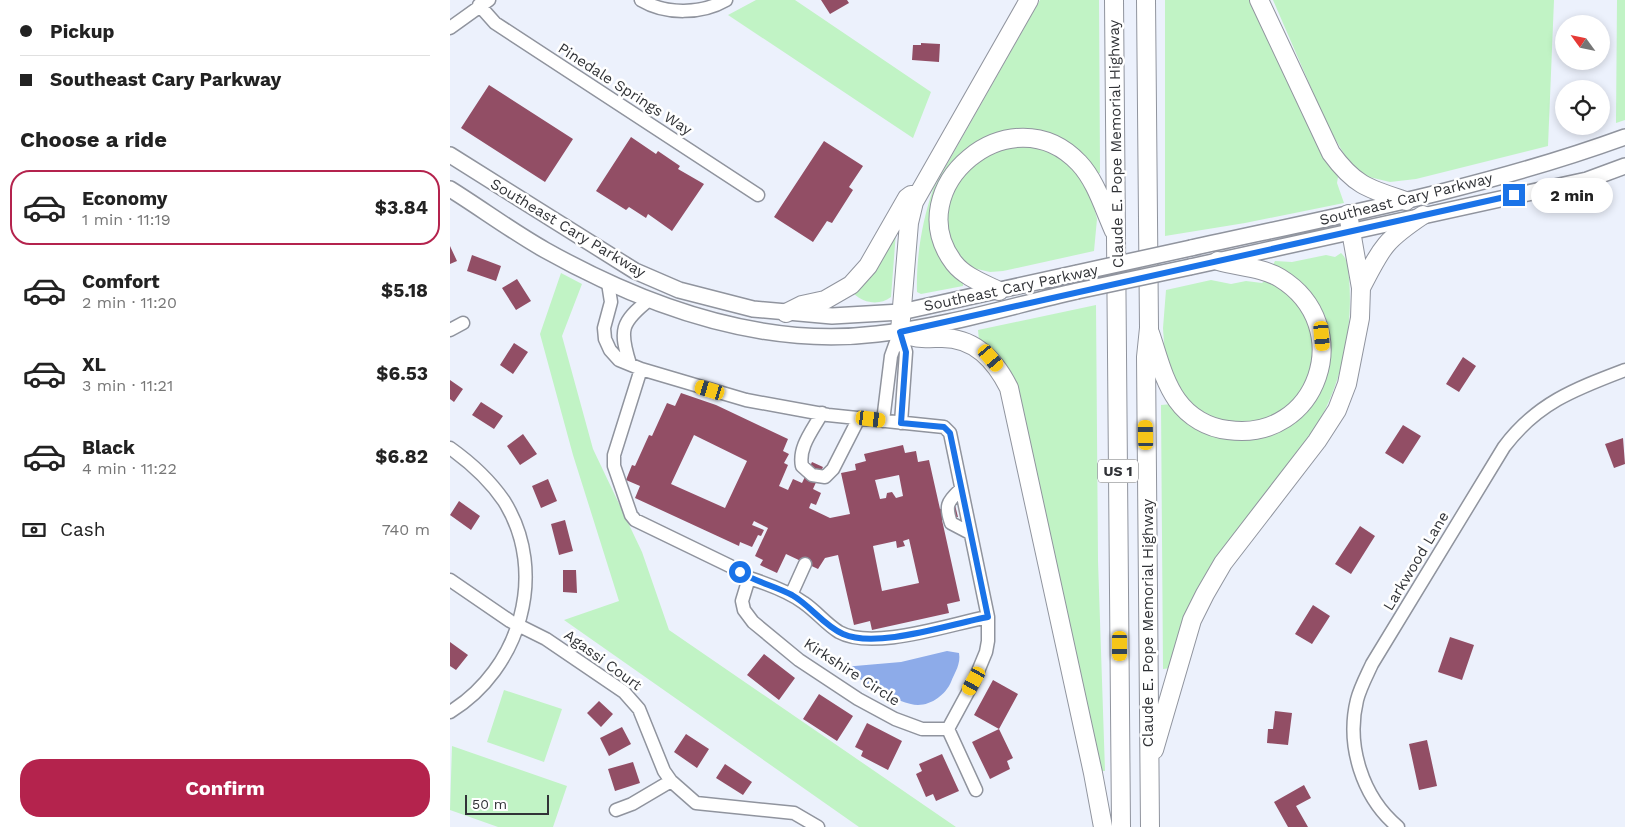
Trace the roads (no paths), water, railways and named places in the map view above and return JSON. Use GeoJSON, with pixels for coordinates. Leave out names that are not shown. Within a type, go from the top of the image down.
{"type":"FeatureCollection","features":[{"type":"Feature","properties":{"kind":"highway"},"geometry":{"type":"LineString","coordinates":[[1029,0],[919,189],[909,223],[900,312],[900,332],[914,337],[959,340],[978,347],[1001,370],[1009,388],[1093,773],[1103,827]]}},
{"type":"Feature","properties":{"kind":"highway","name":"Claude E. Pope Memorial Highway"},"geometry":{"type":"LineString","coordinates":[[1114,0],[1121,827]]}},
{"type":"Feature","properties":{"kind":"highway","name":"Claude E. Pope Memorial Highway"},"geometry":{"type":"LineString","coordinates":[[1146,0],[1149,328],[1146,357],[1150,827]]}},
{"type":"Feature","properties":{"kind":"highway"},"geometry":{"type":"LineString","coordinates":[[1259,0],[1331,154],[1346,174],[1362,185],[1406,201]]}},
{"type":"Feature","properties":{"kind":"highway"},"geometry":{"type":"LineString","coordinates":[[999,290],[968,276],[954,263],[944,246],[939,226],[940,207],[948,185],[957,170],[972,154],[994,143],[1022,136],[1055,145],[1068,154],[1079,163],[1088,176],[1117,237]]}},
{"type":"Feature","properties":{"kind":"highway"},"geometry":{"type":"LineString","coordinates":[[786,313],[802,304],[825,300],[851,285],[868,266],[907,198],[919,189]]}},
{"type":"Feature","properties":{"kind":"highway"},"geometry":{"type":"LineString","coordinates":[[1149,763],[1167,710],[1189,628],[1205,594],[1223,563],[1317,441],[1337,410],[1347,384],[1356,348],[1361,288],[1377,254],[1387,241],[1423,215]]}},
{"type":"Feature","properties":{"kind":"highway"},"geometry":{"type":"LineString","coordinates":[[1349,222],[1357,276],[1361,288]]}},
{"type":"Feature","properties":{"kind":"highway"},"geometry":{"type":"LineString","coordinates":[[1149,328],[1164,375],[1171,390],[1188,412],[1203,422],[1221,430],[1250,431],[1278,423],[1301,404],[1318,378],[1323,358],[1322,336],[1312,308],[1295,289],[1278,277],[1255,269],[1218,261]]}},
{"type":"Feature","properties":{"kind":"main road","name":"Southeast Cary Parkway"},"geometry":{"type":"LineString","coordinates":[[450,189],[544,250],[608,283],[649,300],[717,321],[771,332],[817,336],[900,332],[1218,261],[1349,222],[1406,201],[1581,153],[1625,136]]}},
{"type":"Feature","properties":{"kind":"main road","name":"Southeast Cary Parkway"},"geometry":{"type":"LineString","coordinates":[[450,156],[602,252],[643,275],[679,290],[727,304],[786,313],[832,316],[900,312],[1191,248],[1349,222],[1423,215],[1587,180],[1625,166]]}},
{"type":"Feature","properties":{"kind":"street"},"geometry":{"type":"LineString","coordinates":[[641,0],[659,7],[685,11],[708,8],[726,0]]}},
{"type":"Feature","properties":{"kind":"street"},"geometry":{"type":"LineString","coordinates":[[450,28],[484,3]]}},
{"type":"Feature","properties":{"kind":"street","name":"Pinedale Springs Way"},"geometry":{"type":"LineString","coordinates":[[484,3],[495,23],[758,195]]}},
{"type":"Feature","properties":{"kind":"street"},"geometry":{"type":"LineString","coordinates":[[608,283],[611,302],[604,328],[605,339],[610,350],[619,360],[746,400],[822,414],[944,427],[950,433],[960,490],[988,617],[986,652],[974,681],[948,729],[976,790]]}},
{"type":"Feature","properties":{"kind":"street"},"geometry":{"type":"LineString","coordinates":[[649,300],[627,320],[623,330],[622,340],[636,366],[614,455],[614,466],[631,515],[635,520],[730,566],[749,578],[791,594],[841,633],[868,640],[988,617]]}},
{"type":"Feature","properties":{"kind":"street"},"geometry":{"type":"LineString","coordinates":[[450,330],[463,323]]}},
{"type":"Feature","properties":{"kind":"street"},"geometry":{"type":"LineString","coordinates":[[883,421],[891,356],[900,332]]}},
{"type":"Feature","properties":{"kind":"street"},"geometry":{"type":"LineString","coordinates":[[900,332],[906,352],[901,423]]}},
{"type":"Feature","properties":{"kind":"street","name":"Larkwood Lane"},"geometry":{"type":"LineString","coordinates":[[1398,827],[1385,816],[1374,800],[1366,785],[1356,754],[1354,724],[1358,700],[1372,664],[1504,447],[1517,430],[1543,407],[1625,370]]}},
{"type":"Feature","properties":{"kind":"street"},"geometry":{"type":"LineString","coordinates":[[822,414],[800,457],[802,466],[812,475],[825,477],[833,469],[859,418]]}},
{"type":"Feature","properties":{"kind":"street"},"geometry":{"type":"LineString","coordinates":[[450,448],[478,469],[491,484],[512,518],[522,552],[525,571],[520,626],[506,655],[475,694],[450,712]]}},
{"type":"Feature","properties":{"kind":"street"},"geometry":{"type":"LineString","coordinates":[[960,490],[950,500],[947,511],[951,523],[970,533]]}},
{"type":"Feature","properties":{"kind":"street"},"geometry":{"type":"LineString","coordinates":[[791,594],[805,564]]}},
{"type":"Feature","properties":{"kind":"street","name":"Kirkshire Circle"},"geometry":{"type":"LineString","coordinates":[[749,578],[743,594],[744,610],[753,622],[799,660],[858,699],[895,720],[922,729],[948,729]]}},
{"type":"Feature","properties":{"kind":"street","name":"Agassi Court"},"geometry":{"type":"LineString","coordinates":[[450,580],[520,626],[546,638],[632,700],[640,709],[658,759],[671,781],[696,803],[794,813],[818,827]]}},
{"type":"Feature","properties":{"kind":"street"},"geometry":{"type":"LineString","coordinates":[[616,810],[632,804],[671,781]]}},
{"type":"Feature","properties":{"kind":"water"},"geometry":{"type":"Polygon","coordinates":[[[947,651],[959,653],[956,671],[949,686],[942,695],[923,705],[900,701],[868,684],[843,667],[901,662],[947,651]]]}}]}
